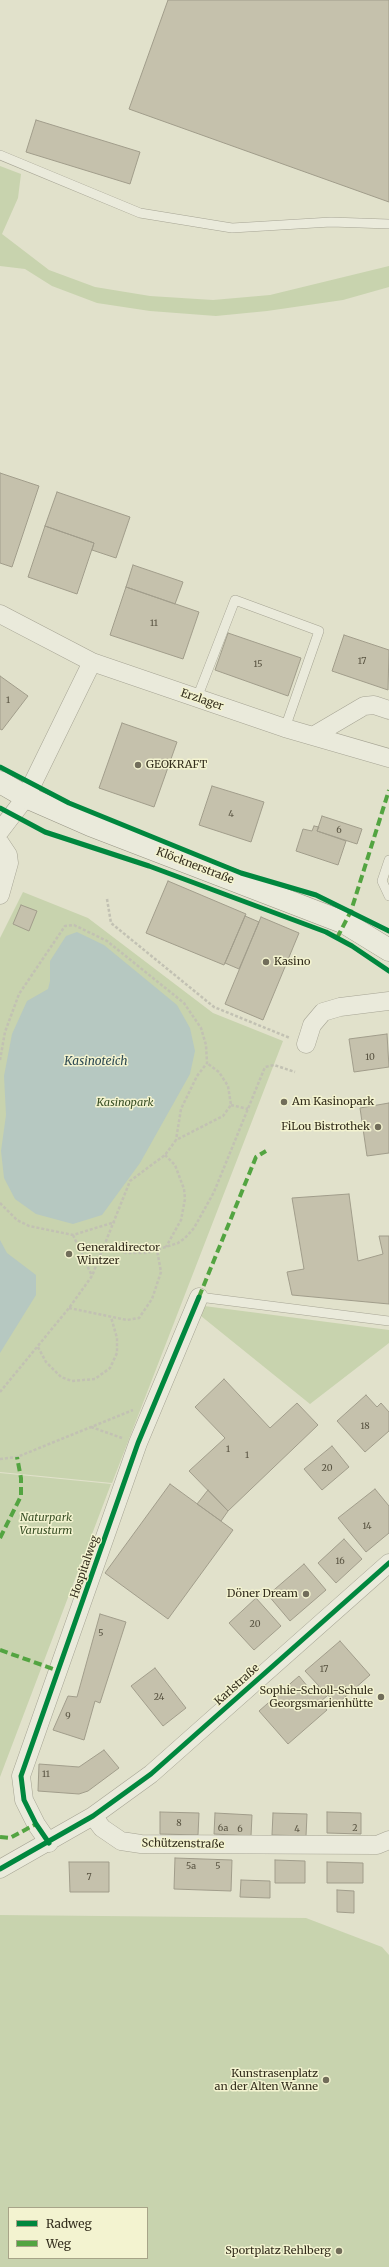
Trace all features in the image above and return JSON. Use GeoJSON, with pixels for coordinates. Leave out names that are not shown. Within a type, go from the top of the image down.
{"type":"FeatureCollection","features":[{"type":"Feature","properties":{"kind":"main road","name":"Klöcknerstraße"},"geometry":{"type":"LineString","coordinates":[[0,782],[26,797],[90,825],[344,923],[389,950]]}},
{"type":"Feature","properties":{"kind":"street","name":"Erzlager"},"geometry":{"type":"LineString","coordinates":[[0,614],[92,662],[284,728],[389,758]]}},
{"type":"Feature","properties":{"kind":"street"},"geometry":{"type":"LineString","coordinates":[[0,831],[26,797],[92,662]]}},
{"type":"Feature","properties":{"kind":"street"},"geometry":{"type":"LineString","coordinates":[[313,736],[364,706],[374,705],[389,710]]}},
{"type":"Feature","properties":{"kind":"street"},"geometry":{"type":"LineString","coordinates":[[0,843],[8,855],[9,863],[0,895]]}},
{"type":"Feature","properties":{"kind":"street"},"geometry":{"type":"LineString","coordinates":[[306,1044],[312,1026],[323,1012],[340,1006],[389,1001]]}},
{"type":"Feature","properties":{"kind":"street","name":"Hospitalweg"},"geometry":{"type":"LineString","coordinates":[[49,1842],[36,1824],[24,1800],[20,1776],[138,1444],[154,1402],[199,1297]]}},
{"type":"Feature","properties":{"kind":"street","name":"Karlstraße"},"geometry":{"type":"LineString","coordinates":[[93,1816],[151,1774],[389,1563]]}},
{"type":"Feature","properties":{"kind":"street"},"geometry":{"type":"LineString","coordinates":[[0,1869],[93,1816]]}},
{"type":"Feature","properties":{"kind":"street","name":"Schützenstraße"},"geometry":{"type":"LineString","coordinates":[[93,1816],[102,1828],[121,1841],[140,1844],[377,1845],[389,1840]]}},
{"type":"Feature","properties":{"kind":"lane"},"geometry":{"type":"LineString","coordinates":[[0,154],[140,213],[232,228],[331,222],[389,224]]}},
{"type":"Feature","properties":{"kind":"lane"},"geometry":{"type":"LineString","coordinates":[[197,698],[235,600],[319,631],[284,728]]}},
{"type":"Feature","properties":{"kind":"lane"},"geometry":{"type":"LineString","coordinates":[[389,860],[382,881],[389,896]]}},
{"type":"Feature","properties":{"kind":"lane"},"geometry":{"type":"LineString","coordinates":[[199,1297],[389,1321]]}},
{"type":"Feature","properties":{"kind":"path"},"geometry":{"type":"LineString","coordinates":[[107,899],[111,923],[214,1007],[306,1044]]}},
{"type":"Feature","properties":{"kind":"path"},"geometry":{"type":"LineString","coordinates":[[0,1060],[5,1032],[19,994],[65,926],[74,925],[107,941],[184,1003],[200,1028],[206,1045],[207,1063],[197,1076],[181,1109],[176,1140]]}},
{"type":"Feature","properties":{"kind":"path"},"geometry":{"type":"LineString","coordinates":[[0,1392],[69,1308],[92,1276],[115,1222],[130,1181],[165,1155],[176,1140],[223,1116],[231,1105],[228,1086],[219,1072],[207,1063]]}},
{"type":"Feature","properties":{"kind":"path"},"geometry":{"type":"LineString","coordinates":[[105,1245],[137,1254],[157,1250],[178,1243],[194,1228],[214,1192],[265,1067],[274,1065],[295,1072]]}},
{"type":"Feature","properties":{"kind":"path"},"geometry":{"type":"LineString","coordinates":[[231,1105],[248,1109]]}},
{"type":"Feature","properties":{"kind":"path"},"geometry":{"type":"LineString","coordinates":[[165,1155],[174,1164],[180,1177],[185,1199],[181,1220],[166,1247]]}},
{"type":"Feature","properties":{"kind":"path"},"geometry":{"type":"LineString","coordinates":[[0,1203],[18,1220],[30,1226],[73,1235],[115,1222]]}},
{"type":"Feature","properties":{"kind":"path"},"geometry":{"type":"LineString","coordinates":[[73,1235],[92,1276]]}},
{"type":"Feature","properties":{"kind":"path"},"geometry":{"type":"LineString","coordinates":[[69,1308],[133,1320],[143,1314],[152,1299],[161,1272],[157,1250]]}},
{"type":"Feature","properties":{"kind":"path"},"geometry":{"type":"LineString","coordinates":[[38,1347],[46,1362],[61,1377],[72,1381],[95,1379],[110,1368],[117,1353],[117,1338],[111,1317]]}},
{"type":"Feature","properties":{"kind":"path"},"geometry":{"type":"LineString","coordinates":[[0,1459],[17,1458],[154,1402]]}},
{"type":"Feature","properties":{"kind":"path"},"geometry":{"type":"LineString","coordinates":[[91,1427],[138,1444]]}},
{"type":"Feature","properties":{"kind":"green space"},"geometry":{"type":"Polygon","coordinates":[[[0,166],[21,174],[18,198],[2,234],[49,270],[95,287],[150,296],[213,300],[270,295],[389,266],[389,287],[343,300],[267,311],[216,316],[150,311],[97,303],[52,286],[25,269],[0,266],[0,166]]]}},
{"type":"Feature","properties":{"kind":"green space","name":"Kasinopark"},"geometry":{"type":"Polygon","coordinates":[[[23,892],[88,918],[213,1013],[283,1041],[112,1483],[0,1472],[0,938],[23,892]]]}},
{"type":"Feature","properties":{"kind":"green space"},"geometry":{"type":"Polygon","coordinates":[[[204,1306],[389,1330],[389,1343],[310,1404],[201,1316],[204,1306]]]}},
{"type":"Feature","properties":{"kind":"green space","name":"Naturpark Varusturm"},"geometry":{"type":"Polygon","coordinates":[[[0,1473],[111,1484],[0,1777],[0,1473]]]}},
{"type":"Feature","properties":{"kind":"green space"},"geometry":{"type":"Polygon","coordinates":[[[0,1915],[306,1918],[382,1947],[389,1955],[389,2267],[0,2267],[0,1915]]]}},
{"type":"Feature","properties":{"kind":"water","name":"Kasinoteich"},"geometry":{"type":"Polygon","coordinates":[[[77,932],[104,945],[177,1005],[190,1028],[195,1051],[190,1074],[140,1163],[102,1215],[73,1224],[36,1214],[15,1199],[4,1178],[1,1151],[6,1115],[4,1076],[12,1034],[27,1001],[48,989],[50,981],[50,961],[66,936],[77,932]]]}},
{"type":"Feature","properties":{"kind":"water"},"geometry":{"type":"Polygon","coordinates":[[[0,1240],[7,1253],[36,1275],[36,1295],[0,1353],[0,1240]]]}},
{"type":"Feature","properties":{"kind":"building"},"geometry":{"type":"Polygon","coordinates":[[[168,0],[389,0],[389,202],[129,109],[168,0]]]}},
{"type":"Feature","properties":{"kind":"building"},"geometry":{"type":"Polygon","coordinates":[[[36,120],[140,152],[130,184],[26,152],[36,120]]]}},
{"type":"Feature","properties":{"kind":"building"},"geometry":{"type":"Polygon","coordinates":[[[0,473],[39,486],[12,567],[0,563],[0,473]]]}},
{"type":"Feature","properties":{"kind":"building"},"geometry":{"type":"Polygon","coordinates":[[[57,492],[130,517],[116,558],[92,550],[94,543],[45,526],[57,492]]]}},
{"type":"Feature","properties":{"kind":"building"},"geometry":{"type":"Polygon","coordinates":[[[45,526],[94,543],[77,594],[28,577],[45,526]]]}},
{"type":"Feature","properties":{"kind":"building"},"geometry":{"type":"Polygon","coordinates":[[[133,565],[183,582],[175,604],[126,587],[133,565]]]}},
{"type":"Feature","properties":{"kind":"building"},"geometry":{"type":"Polygon","coordinates":[[[126,587],[199,612],[183,659],[110,635],[126,587]]]}},
{"type":"Feature","properties":{"kind":"building"},"geometry":{"type":"Polygon","coordinates":[[[228,633],[301,658],[288,696],[215,670],[228,633]]]}},
{"type":"Feature","properties":{"kind":"building"},"geometry":{"type":"Polygon","coordinates":[[[344,635],[389,650],[388,690],[332,671],[344,635]]]}},
{"type":"Feature","properties":{"kind":"building"},"geometry":{"type":"Polygon","coordinates":[[[0,676],[28,696],[2,730],[0,729],[0,676]]]}},
{"type":"Feature","properties":{"kind":"building","name":"GEOKRAFT"},"geometry":{"type":"Polygon","coordinates":[[[122,723],[177,742],[154,807],[99,788],[122,723]]]}},
{"type":"Feature","properties":{"kind":"building"},"geometry":{"type":"Polygon","coordinates":[[[212,786],[264,802],[251,842],[199,825],[212,786]]]}},
{"type":"Feature","properties":{"kind":"building"},"geometry":{"type":"Polygon","coordinates":[[[322,816],[362,829],[357,844],[317,831],[322,816]]]}},
{"type":"Feature","properties":{"kind":"building"},"geometry":{"type":"Polygon","coordinates":[[[314,826],[319,827],[317,831],[346,841],[338,865],[296,851],[303,829],[312,831],[314,826]]]}},
{"type":"Feature","properties":{"kind":"building"},"geometry":{"type":"Polygon","coordinates":[[[168,881],[246,914],[224,965],[146,933],[168,881]]]}},
{"type":"Feature","properties":{"kind":"building"},"geometry":{"type":"Polygon","coordinates":[[[21,905],[37,911],[29,931],[13,924],[21,905]]]}},
{"type":"Feature","properties":{"kind":"building"},"geometry":{"type":"Polygon","coordinates":[[[245,916],[259,922],[239,969],[225,963],[245,916]]]}},
{"type":"Feature","properties":{"kind":"building"},"geometry":{"type":"Polygon","coordinates":[[[261,917],[299,933],[263,1020],[225,1004],[261,917]]]}},
{"type":"Feature","properties":{"kind":"building"},"geometry":{"type":"Polygon","coordinates":[[[387,1034],[389,1067],[354,1072],[349,1039],[387,1034]]]}},
{"type":"Feature","properties":{"kind":"building"},"geometry":{"type":"Polygon","coordinates":[[[389,1103],[389,1153],[367,1156],[360,1108],[389,1103]]]}},
{"type":"Feature","properties":{"kind":"building"},"geometry":{"type":"Polygon","coordinates":[[[349,1194],[358,1261],[383,1254],[379,1236],[389,1236],[389,1304],[292,1295],[287,1272],[304,1269],[292,1198],[349,1194]]]}},
{"type":"Feature","properties":{"kind":"building"},"geometry":{"type":"Polygon","coordinates":[[[224,1379],[270,1428],[297,1403],[318,1425],[228,1511],[189,1471],[225,1438],[195,1407],[224,1379]]]}},
{"type":"Feature","properties":{"kind":"building"},"geometry":{"type":"Polygon","coordinates":[[[366,1395],[377,1407],[381,1403],[389,1412],[389,1431],[365,1452],[337,1421],[366,1395]]]}},
{"type":"Feature","properties":{"kind":"building"},"geometry":{"type":"Polygon","coordinates":[[[332,1446],[349,1467],[322,1490],[304,1469],[332,1446]]]}},
{"type":"Feature","properties":{"kind":"building"},"geometry":{"type":"Polygon","coordinates":[[[170,1484],[233,1530],[168,1619],[105,1573],[170,1484]]]}},
{"type":"Feature","properties":{"kind":"building"},"geometry":{"type":"Polygon","coordinates":[[[375,1489],[389,1506],[389,1533],[366,1552],[338,1518],[375,1489]]]}},
{"type":"Feature","properties":{"kind":"building"},"geometry":{"type":"Polygon","coordinates":[[[208,1490],[228,1511],[221,1521],[197,1504],[208,1490]]]}},
{"type":"Feature","properties":{"kind":"building"},"geometry":{"type":"Polygon","coordinates":[[[344,1539],[362,1559],[336,1583],[318,1563],[344,1539]]]}},
{"type":"Feature","properties":{"kind":"building"},"geometry":{"type":"Polygon","coordinates":[[[304,1564],[326,1590],[290,1621],[268,1595],[304,1564]]]}},
{"type":"Feature","properties":{"kind":"building"},"geometry":{"type":"Polygon","coordinates":[[[256,1598],[281,1626],[254,1650],[229,1623],[256,1598]]]}},
{"type":"Feature","properties":{"kind":"building"},"geometry":{"type":"Polygon","coordinates":[[[100,1614],[126,1622],[100,1703],[95,1701],[84,1740],[53,1730],[68,1696],[77,1697],[100,1614]]]}},
{"type":"Feature","properties":{"kind":"building"},"geometry":{"type":"Polygon","coordinates":[[[340,1641],[370,1675],[336,1705],[328,1695],[320,1702],[327,1710],[288,1744],[259,1711],[299,1676],[312,1692],[319,1686],[305,1671],[340,1641]]]}},
{"type":"Feature","properties":{"kind":"building"},"geometry":{"type":"Polygon","coordinates":[[[155,1668],[186,1708],[163,1726],[131,1686],[155,1668]]]}},
{"type":"Feature","properties":{"kind":"building"},"geometry":{"type":"Polygon","coordinates":[[[104,1750],[119,1768],[88,1791],[79,1794],[38,1791],[39,1764],[79,1767],[104,1750]]]}},
{"type":"Feature","properties":{"kind":"building"},"geometry":{"type":"Polygon","coordinates":[[[160,1812],[199,1813],[198,1835],[160,1834],[160,1812]]]}},
{"type":"Feature","properties":{"kind":"building"},"geometry":{"type":"Polygon","coordinates":[[[327,1812],[361,1813],[361,1834],[327,1833],[327,1812]]]}},
{"type":"Feature","properties":{"kind":"building"},"geometry":{"type":"Polygon","coordinates":[[[215,1813],[252,1815],[251,1836],[214,1834],[215,1813]]]}},
{"type":"Feature","properties":{"kind":"building"},"geometry":{"type":"Polygon","coordinates":[[[273,1813],[307,1814],[306,1836],[272,1835],[273,1813]]]}},
{"type":"Feature","properties":{"kind":"building"},"geometry":{"type":"Polygon","coordinates":[[[175,1858],[232,1860],[231,1891],[174,1889],[175,1858]]]}},
{"type":"Feature","properties":{"kind":"building"},"geometry":{"type":"Polygon","coordinates":[[[275,1860],[305,1861],[305,1883],[275,1883],[275,1860]]]}},
{"type":"Feature","properties":{"kind":"building"},"geometry":{"type":"Polygon","coordinates":[[[69,1862],[109,1862],[109,1892],[70,1892],[69,1862]]]}},
{"type":"Feature","properties":{"kind":"building"},"geometry":{"type":"Polygon","coordinates":[[[327,1862],[363,1863],[363,1883],[327,1883],[327,1862]]]}},
{"type":"Feature","properties":{"kind":"building"},"geometry":{"type":"Polygon","coordinates":[[[241,1880],[270,1881],[270,1898],[240,1897],[241,1880]]]}},
{"type":"Feature","properties":{"kind":"building"},"geometry":{"type":"Polygon","coordinates":[[[337,1890],[354,1891],[354,1913],[337,1912],[337,1890]]]}},
{"type":"Feature","properties":{"kind":"marked path"},"geometry":{"type":"LineString","coordinates":[[337,938],[351,911],[389,790]]}},
{"type":"Feature","properties":{"kind":"marked path"},"geometry":{"type":"LineString","coordinates":[[199,1297],[256,1157],[266,1151]]}},
{"type":"Feature","properties":{"kind":"marked path"},"geometry":{"type":"LineString","coordinates":[[0,1538],[21,1496],[21,1478],[17,1457]]}},
{"type":"Feature","properties":{"kind":"marked path"},"geometry":{"type":"LineString","coordinates":[[0,1650],[59,1671]]}},
{"type":"Feature","properties":{"kind":"marked path"},"geometry":{"type":"LineString","coordinates":[[0,1837],[10,1838],[36,1824]]}},
{"type":"Feature","properties":{"kind":"cycle path"},"geometry":{"type":"LineString","coordinates":[[0,767],[69,803],[241,873],[316,895],[389,931]]}},
{"type":"Feature","properties":{"kind":"cycle path"},"geometry":{"type":"LineString","coordinates":[[0,808],[45,832],[149,866],[326,932],[352,946],[389,971]]}},
{"type":"Feature","properties":{"kind":"cycle path"},"geometry":{"type":"LineString","coordinates":[[49,1843],[36,1824],[24,1800],[21,1776],[138,1443],[199,1297]]}},
{"type":"Feature","properties":{"kind":"cycle path"},"geometry":{"type":"LineString","coordinates":[[0,1869],[93,1816],[151,1774],[389,1563]]}},
{"type":"Feature","properties":{"kind":"place","name":"GEOKRAFT"},"geometry":{"type":"Point","coordinates":[138,765]}},
{"type":"Feature","properties":{"kind":"place","name":"Kasino"},"geometry":{"type":"Point","coordinates":[266,962]}},
{"type":"Feature","properties":{"kind":"place","name":"Am Kasinopark"},"geometry":{"type":"Point","coordinates":[284,1102]}},
{"type":"Feature","properties":{"kind":"place","name":"FiLou Bistrothek"},"geometry":{"type":"Point","coordinates":[378,1127]}},
{"type":"Feature","properties":{"kind":"place","name":"Generaldirector Wintzer"},"geometry":{"type":"Point","coordinates":[69,1254]}},
{"type":"Feature","properties":{"kind":"place","name":"Döner Dream"},"geometry":{"type":"Point","coordinates":[306,1594]}},
{"type":"Feature","properties":{"kind":"place","name":"Sophie-Scholl-Schule Georgsmarienhütte"},"geometry":{"type":"Point","coordinates":[381,1697]}},
{"type":"Feature","properties":{"kind":"place","name":"Kunstrasenplatz an der Alten Wanne"},"geometry":{"type":"Point","coordinates":[326,2080]}},
{"type":"Feature","properties":{"kind":"place","name":"Sportplatz Rehlberg"},"geometry":{"type":"Point","coordinates":[339,2251]}}]}
